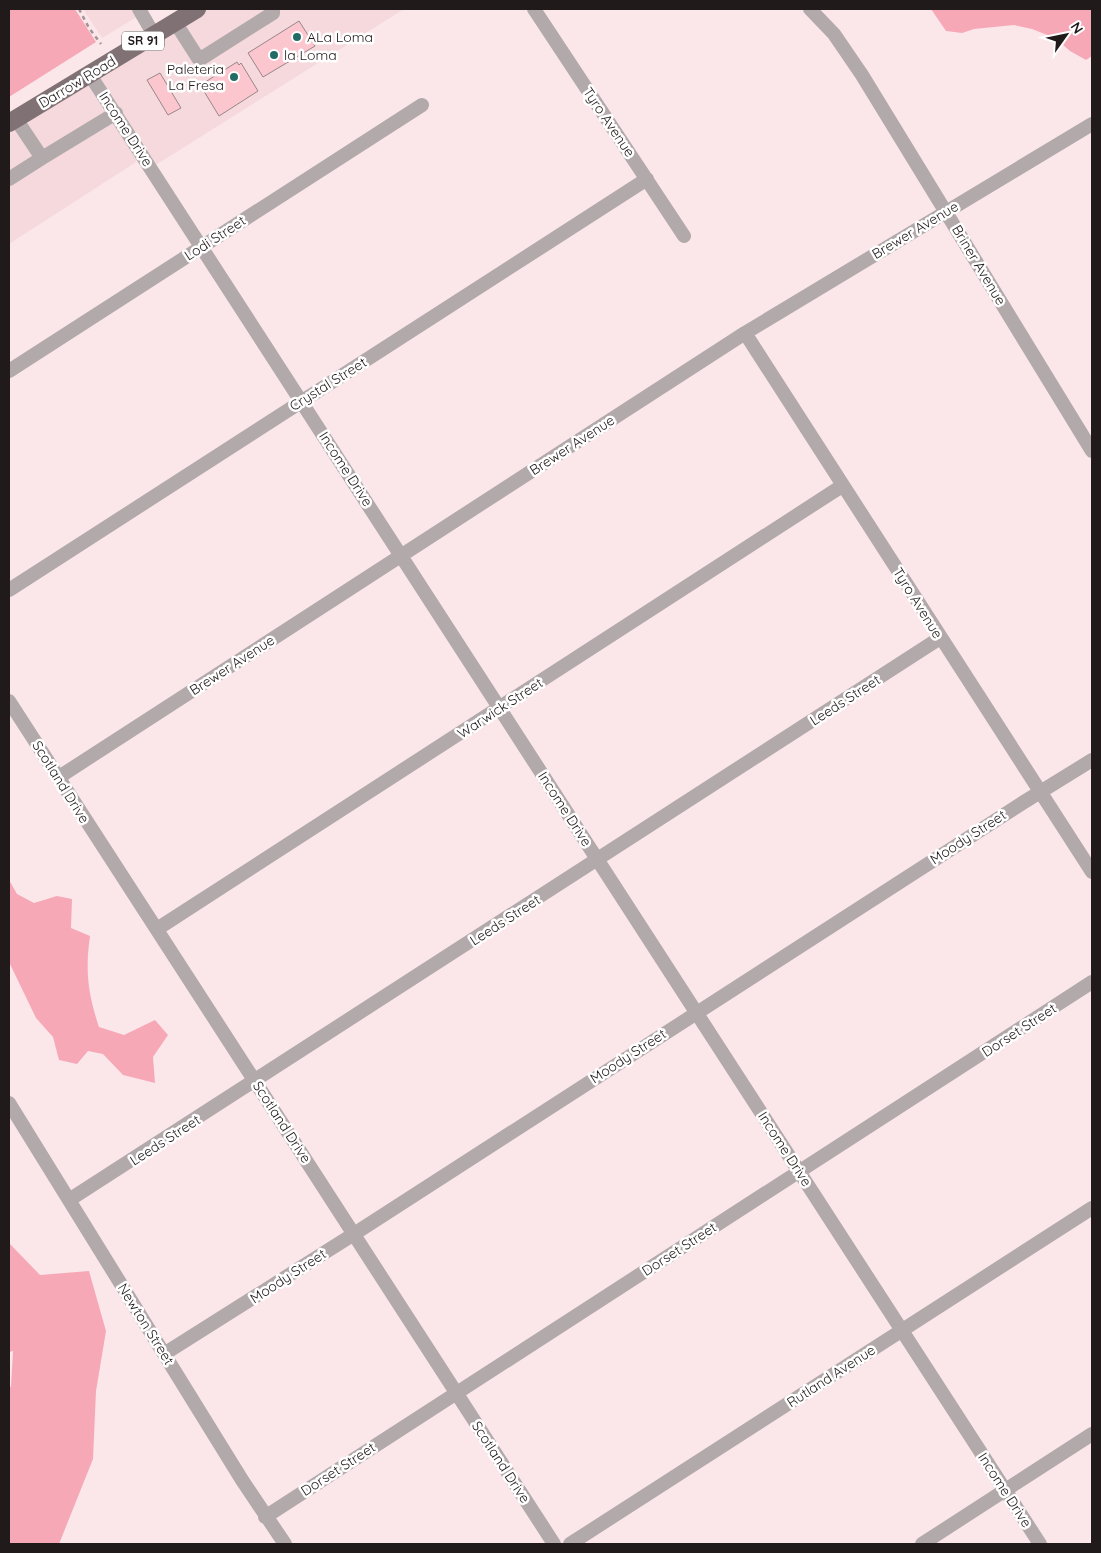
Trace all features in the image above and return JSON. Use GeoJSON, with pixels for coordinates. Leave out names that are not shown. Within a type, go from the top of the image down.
{"type":"FeatureCollection","features":[{"type":"Feature","properties":{"kind":"main road","name":"Darrow Road"},"geometry":{"type":"LineString","coordinates":[[12,121],[197,9]]}},
{"type":"Feature","properties":{"kind":"street"},"geometry":{"type":"LineString","coordinates":[[139,9],[154,35]]}},
{"type":"Feature","properties":{"kind":"street"},"geometry":{"type":"LineString","coordinates":[[175,22],[198,58],[202,58],[274,13],[273,9]]}},
{"type":"Feature","properties":{"kind":"street","name":"Tyro Avenue"},"geometry":{"type":"LineString","coordinates":[[534,9],[684,236]]}},
{"type":"Feature","properties":{"kind":"street","name":"Briner Avenue"},"geometry":{"type":"LineString","coordinates":[[810,9],[834,34],[858,69],[1092,451]]}},
{"type":"Feature","properties":{"kind":"street","name":"Income Drive"},"geometry":{"type":"LineString","coordinates":[[90,75],[1040,1544]]}},
{"type":"Feature","properties":{"kind":"street","name":"Lodi Street"},"geometry":{"type":"LineString","coordinates":[[9,371],[422,105]]}},
{"type":"Feature","properties":{"kind":"street"},"geometry":{"type":"LineString","coordinates":[[9,179],[116,114]]}},
{"type":"Feature","properties":{"kind":"street"},"geometry":{"type":"LineString","coordinates":[[12,121],[42,158]]}},
{"type":"Feature","properties":{"kind":"street","name":"Brewer Avenue"},"geometry":{"type":"LineString","coordinates":[[59,778],[745,333],[1092,124]]}},
{"type":"Feature","properties":{"kind":"street","name":"Crystal Street"},"geometry":{"type":"LineString","coordinates":[[9,590],[301,400],[647,179]]}},
{"type":"Feature","properties":{"kind":"street","name":"Tyro Avenue"},"geometry":{"type":"LineString","coordinates":[[745,333],[1092,872]]}},
{"type":"Feature","properties":{"kind":"street","name":"Warwick Street"},"geometry":{"type":"LineString","coordinates":[[157,929],[842,486]]}},
{"type":"Feature","properties":{"kind":"street","name":"Leeds Street"},"geometry":{"type":"LineString","coordinates":[[69,1200],[255,1082],[940,638]]}},
{"type":"Feature","properties":{"kind":"street","name":"Scotland Drive"},"geometry":{"type":"LineString","coordinates":[[9,700],[554,1544]]}},
{"type":"Feature","properties":{"kind":"street","name":"Moody Street"},"geometry":{"type":"LineString","coordinates":[[164,1354],[354,1234],[1040,791],[1092,760]]}},
{"type":"Feature","properties":{"kind":"street","name":"Dorset Street"},"geometry":{"type":"LineString","coordinates":[[265,1516],[1092,982]]}},
{"type":"Feature","properties":{"kind":"street","name":"Newton Street"},"geometry":{"type":"LineString","coordinates":[[9,1103],[265,1516],[285,1544]]}},
{"type":"Feature","properties":{"kind":"street","name":"Rutland Avenue"},"geometry":{"type":"LineString","coordinates":[[570,1544],[1092,1208]]}},
{"type":"Feature","properties":{"kind":"street"},"geometry":{"type":"LineString","coordinates":[[922,1544],[1092,1434]]}},
{"type":"Feature","properties":{"kind":"path"},"geometry":{"type":"LineString","coordinates":[[79,9],[89,28],[101,44]]}},
{"type":"Feature","properties":{"kind":"shaded area"},"geometry":{"type":"Polygon","coordinates":[[[9,9],[75,9],[96,42],[9,97],[9,9]]]}},
{"type":"Feature","properties":{"kind":"shaded area"},"geometry":{"type":"Polygon","coordinates":[[[83,9],[150,9],[102,38],[83,9]]]}},
{"type":"Feature","properties":{"kind":"shaded area"},"geometry":{"type":"Polygon","coordinates":[[[197,9],[404,9],[151,168],[143,155],[133,164],[9,244],[9,123],[197,9]]]}},
{"type":"Feature","properties":{"kind":"shaded area"},"geometry":{"type":"Polygon","coordinates":[[[931,9],[1092,9],[1092,56],[1086,60],[1070,51],[1055,38],[1032,29],[1014,25],[974,29],[962,33],[946,31],[931,9]]]}},
{"type":"Feature","properties":{"kind":"shaded area"},"geometry":{"type":"Polygon","coordinates":[[[9,880],[17,894],[34,903],[57,896],[72,899],[71,928],[90,936],[89,982],[92,1004],[99,1027],[124,1035],[155,1020],[168,1035],[153,1057],[155,1083],[123,1075],[103,1054],[88,1051],[77,1064],[59,1060],[53,1037],[36,1018],[9,962],[9,880]]]}},
{"type":"Feature","properties":{"kind":"shaded area"},"geometry":{"type":"Polygon","coordinates":[[[9,1243],[40,1275],[89,1271],[106,1331],[96,1391],[93,1459],[59,1544],[9,1544],[9,1389],[11,1386],[13,1351],[9,1352],[9,1243]]]}},
{"type":"Feature","properties":{"kind":"building"},"geometry":{"type":"Polygon","coordinates":[[[299,21],[315,46],[263,77],[248,53],[299,21]]]}},
{"type":"Feature","properties":{"kind":"building"},"geometry":{"type":"Polygon","coordinates":[[[237,62],[239,65],[241,63],[258,91],[219,116],[202,88],[204,87],[202,84],[237,62]]]}},
{"type":"Feature","properties":{"kind":"building"},"geometry":{"type":"Polygon","coordinates":[[[160,73],[181,108],[168,115],[147,80],[160,73]]]}},
{"type":"Feature","properties":{"kind":"place","name":"ALa Loma"},"geometry":{"type":"Point","coordinates":[297,37]}},
{"type":"Feature","properties":{"kind":"place","name":"la Loma"},"geometry":{"type":"Point","coordinates":[274,55]}},
{"type":"Feature","properties":{"kind":"place","name":"Paleteria La Fresa"},"geometry":{"type":"Point","coordinates":[234,77]}}]}
